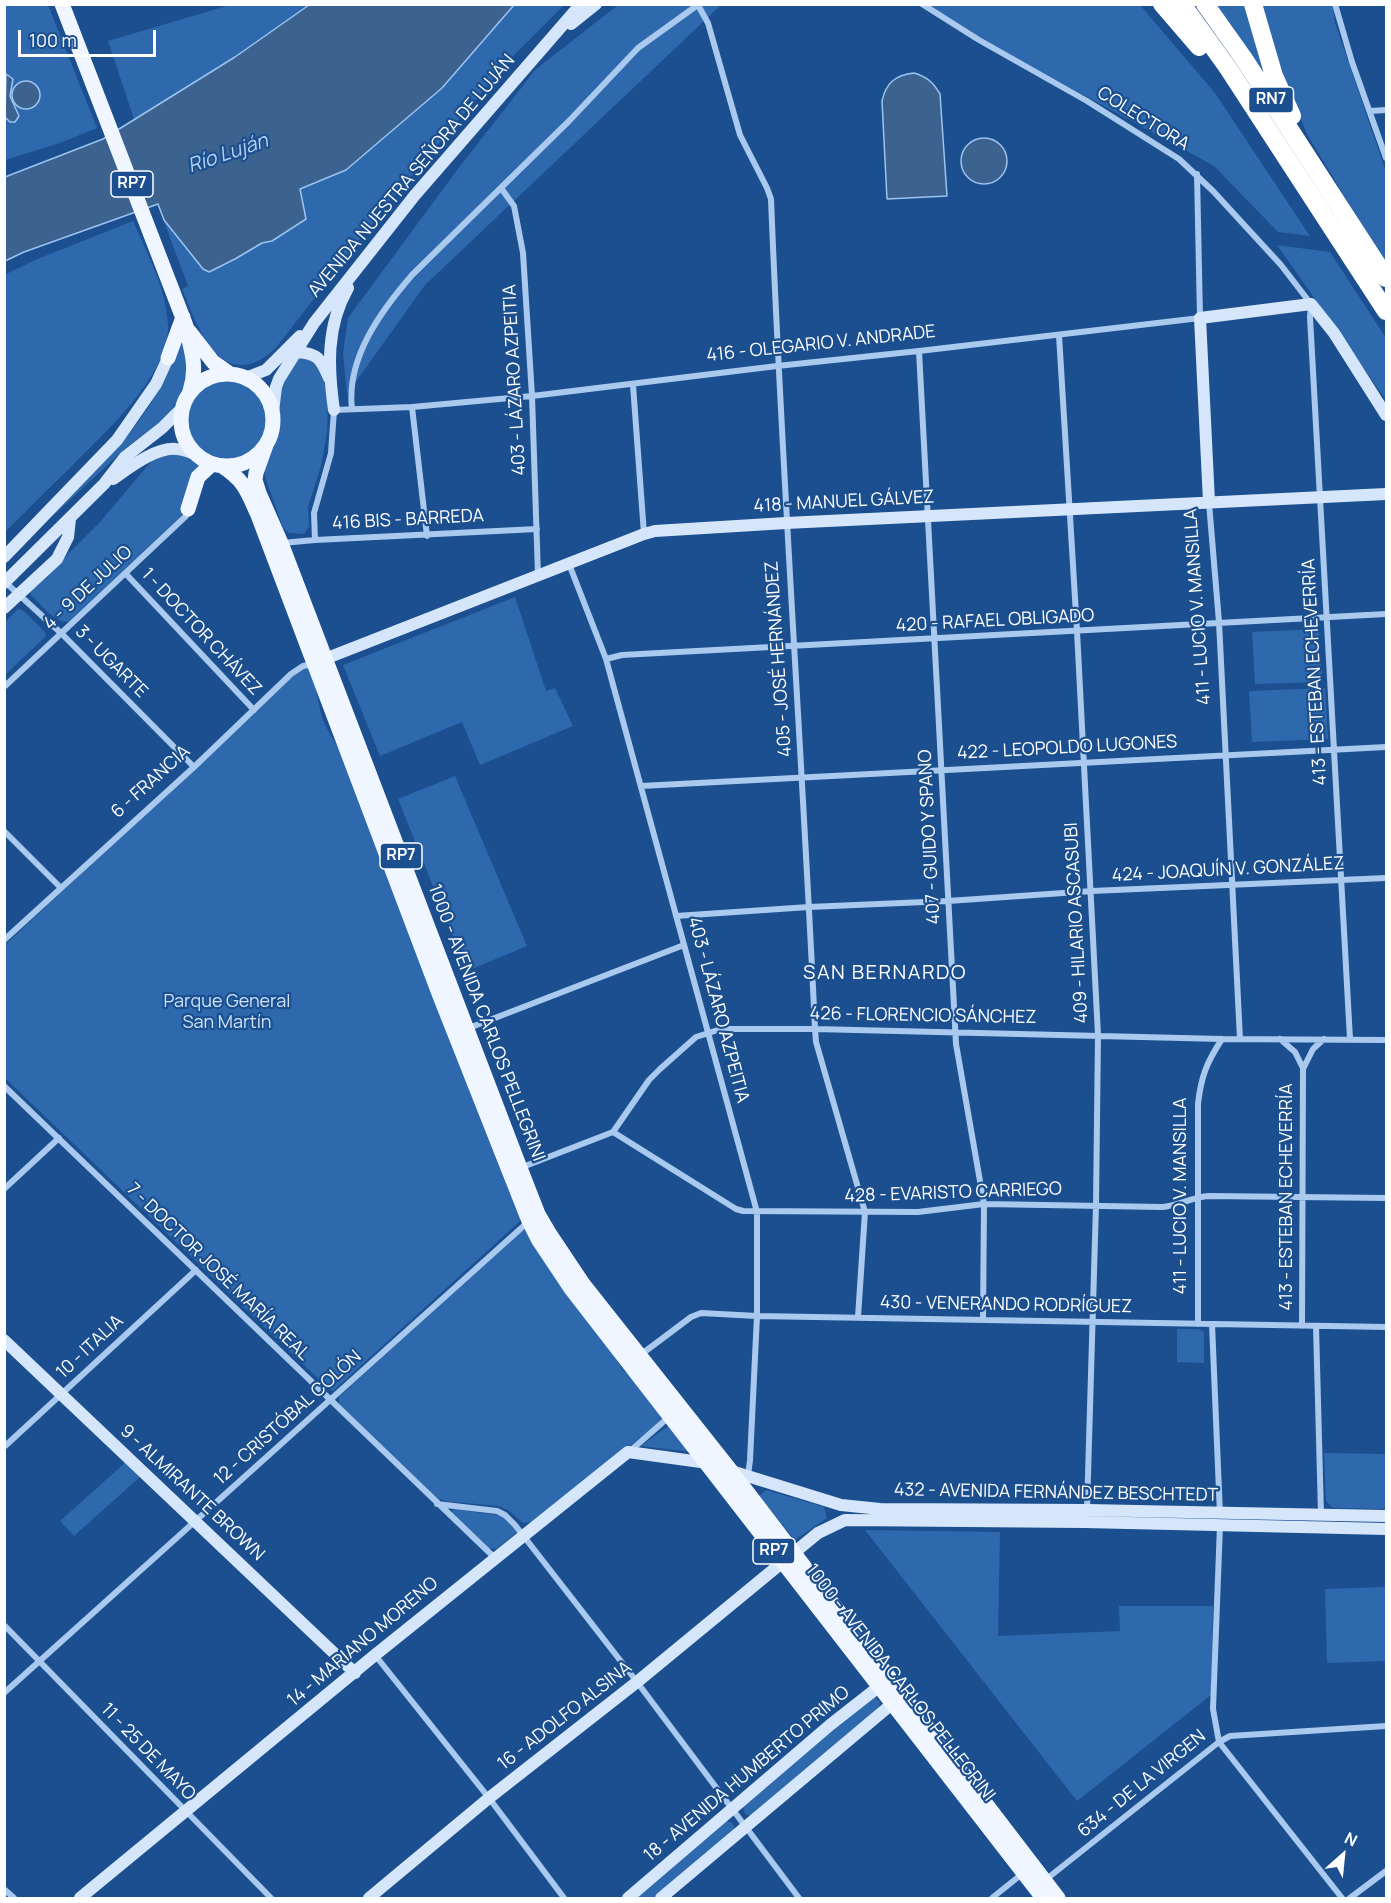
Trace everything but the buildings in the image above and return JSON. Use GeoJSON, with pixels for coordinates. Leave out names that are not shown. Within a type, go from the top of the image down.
{"type":"FeatureCollection","features":[{"type":"Feature","properties":{"kind":"highway"},"geometry":{"type":"LineString","coordinates":[[1162,4],[1197,44],[1293,166]]}},
{"type":"Feature","properties":{"kind":"highway","name":"RN7"},"geometry":{"type":"LineString","coordinates":[[1182,4],[1228,68],[1386,311]]}},
{"type":"Feature","properties":{"kind":"highway","name":"RN7"},"geometry":{"type":"LineString","coordinates":[[1204,4],[1244,59],[1386,278]]}},
{"type":"Feature","properties":{"kind":"highway"},"geometry":{"type":"LineString","coordinates":[[1253,4],[1274,76],[1335,198]]}},
{"type":"Feature","properties":{"kind":"main road","name":"RP7"},"geometry":{"type":"LineString","coordinates":[[62,4],[184,321],[195,363],[195,377],[182,408],[180,419],[182,434],[195,454],[217,465]]}},
{"type":"Feature","properties":{"kind":"main road","name":"RP7"},"geometry":{"type":"LineString","coordinates":[[184,321],[213,362],[263,392],[273,412],[272,429],[266,446]]}},
{"type":"Feature","properties":{"kind":"main road"},"geometry":{"type":"LineString","coordinates":[[168,358],[184,321]]}},
{"type":"Feature","properties":{"kind":"main road"},"geometry":{"type":"LineString","coordinates":[[190,391],[197,384],[213,376],[238,376]]}},
{"type":"Feature","properties":{"kind":"main road"},"geometry":{"type":"LineString","coordinates":[[188,509],[198,477],[217,465],[244,463],[266,446]]}},
{"type":"Feature","properties":{"kind":"main road","name":"1000 - AVENIDA CARLOS PELLEGRINI"},"geometry":{"type":"LineString","coordinates":[[266,446],[255,473],[259,493],[282,543],[320,662],[440,996],[516,1170]]}},
{"type":"Feature","properties":{"kind":"main road","name":"1000 - AVENIDA CARLOS PELLEGRINI"},"geometry":{"type":"LineString","coordinates":[[217,465],[237,476],[245,488],[320,662],[468,1028],[534,1217],[538,1239],[572,1290],[706,1462],[788,1558],[1041,1889],[1058,1899]]}},
{"type":"Feature","properties":{"kind":"main road","name":"1000 - AVENIDA CARLOS PELLEGRINI"},"geometry":{"type":"LineString","coordinates":[[534,1217],[639,1356],[731,1471],[788,1558]]}},
{"type":"Feature","properties":{"kind":"street","name":"AVENIDA NUESTRA SEÑORA DE LUJÁN"},"geometry":{"type":"LineString","coordinates":[[273,412],[274,394],[279,379],[314,323],[415,195],[581,4]]}},
{"type":"Feature","properties":{"kind":"street","name":"AVENIDA NUESTRA SEÑORA DE LUJÁN"},"geometry":{"type":"LineString","coordinates":[[539,53],[596,4]]}},
{"type":"Feature","properties":{"kind":"street","name":"COLECTORA"},"geometry":{"type":"LineString","coordinates":[[922,4],[1167,150],[1197,174],[1281,265],[1311,304]]}},
{"type":"Feature","properties":{"kind":"street"},"geometry":{"type":"LineString","coordinates":[[1335,4],[1386,158]]}},
{"type":"Feature","properties":{"kind":"street"},"geometry":{"type":"LineString","coordinates":[[352,409],[353,373],[364,346],[389,303],[412,274],[569,121],[638,48],[698,5]]}},
{"type":"Feature","properties":{"kind":"street","name":"405 - JOSÉ HERNÁNDEZ"},"geometry":{"type":"LineString","coordinates":[[698,5],[708,24],[740,135],[771,199],[777,366],[816,1042],[865,1212],[858,1317]]}},
{"type":"Feature","properties":{"kind":"street"},"geometry":{"type":"LineString","coordinates":[[1370,111],[1386,110]]}},
{"type":"Feature","properties":{"kind":"street","name":"411 - LUCIO V. MANSILLA"},"geometry":{"type":"LineString","coordinates":[[1197,174],[1200,318],[1209,502],[1219,622],[1239,1039]]}},
{"type":"Feature","properties":{"kind":"street","name":"403 - LÁZARO AZPEITIA"},"geometry":{"type":"LineString","coordinates":[[501,188],[514,206],[520,228],[532,396],[538,576]]}},
{"type":"Feature","properties":{"kind":"street"},"geometry":{"type":"LineString","coordinates":[[315,540],[314,513],[331,453],[334,410],[330,380],[333,321],[346,292],[369,254]]}},
{"type":"Feature","properties":{"kind":"street"},"geometry":{"type":"LineString","coordinates":[[1311,304],[1334,333],[1386,415]]}},
{"type":"Feature","properties":{"kind":"street","name":"416 - OLEGARIO V. ANDRADE"},"geometry":{"type":"LineString","coordinates":[[334,410],[412,407],[532,396],[1311,304]]}},
{"type":"Feature","properties":{"kind":"street","name":"413 - ESTEBAN ECHEVERRÍA"},"geometry":{"type":"LineString","coordinates":[[1311,304],[1350,1039]]}},
{"type":"Feature","properties":{"kind":"street","name":"AVENIDA NUESTRA SEÑORA DE LUJÁN"},"geometry":{"type":"LineString","coordinates":[[238,376],[266,370],[314,323]]}},
{"type":"Feature","properties":{"kind":"street","name":"409 - HILARIO ASCASUBI"},"geometry":{"type":"LineString","coordinates":[[1059,335],[1092,891],[1098,1035],[1096,1205],[1087,1510]]}},
{"type":"Feature","properties":{"kind":"street","name":"407 - GUIDO Y SPANO"},"geometry":{"type":"LineString","coordinates":[[919,351],[955,1032],[984,1204],[983,1320]]}},
{"type":"Feature","properties":{"kind":"street"},"geometry":{"type":"LineString","coordinates":[[296,352],[308,353],[317,357],[330,380]]}},
{"type":"Feature","properties":{"kind":"street"},"geometry":{"type":"LineString","coordinates":[[4,557],[117,440],[156,384],[168,358]]}},
{"type":"Feature","properties":{"kind":"street"},"geometry":{"type":"LineString","coordinates":[[633,385],[644,534]]}},
{"type":"Feature","properties":{"kind":"street"},"geometry":{"type":"LineString","coordinates":[[412,407],[427,536]]}},
{"type":"Feature","properties":{"kind":"street"},"geometry":{"type":"LineString","coordinates":[[5,582],[104,484],[125,457],[162,428],[182,408]]}},
{"type":"Feature","properties":{"kind":"street"},"geometry":{"type":"LineString","coordinates":[[104,484],[144,458],[168,449],[195,454]]}},
{"type":"Feature","properties":{"kind":"street","name":"418 - MANUEL GÁLVEZ"},"geometry":{"type":"LineString","coordinates":[[320,662],[655,531],[1386,494]]}},
{"type":"Feature","properties":{"kind":"street","name":"4 - 9 DE JULIO"},"geometry":{"type":"LineString","coordinates":[[4,687],[186,516],[188,509]]}},
{"type":"Feature","properties":{"kind":"street"},"geometry":{"type":"LineString","coordinates":[[27,560],[37,539],[43,518]]}},
{"type":"Feature","properties":{"kind":"street"},"geometry":{"type":"LineString","coordinates":[[16,546],[37,539],[70,519]]}},
{"type":"Feature","properties":{"kind":"street"},"geometry":{"type":"LineString","coordinates":[[4,608],[57,559],[68,537],[70,519]]}},
{"type":"Feature","properties":{"kind":"street","name":"416 BIS - BARREDA"},"geometry":{"type":"LineString","coordinates":[[282,543],[537,529]]}},
{"type":"Feature","properties":{"kind":"street","name":"403 - LÁZARO AZPEITIA"},"geometry":{"type":"LineString","coordinates":[[569,564],[606,658],[758,1212],[757,1316],[748,1476]]}},
{"type":"Feature","properties":{"kind":"street","name":"1 - DOCTOR CHÁVEZ"},"geometry":{"type":"LineString","coordinates":[[126,574],[254,710]]}},
{"type":"Feature","properties":{"kind":"street","name":"3 - UGARTE"},"geometry":{"type":"LineString","coordinates":[[5,582],[62,634],[194,767]]}},
{"type":"Feature","properties":{"kind":"street","name":"420 - RAFAEL OBLIGADO"},"geometry":{"type":"LineString","coordinates":[[606,658],[622,655],[1386,614]]}},
{"type":"Feature","properties":{"kind":"street","name":"6 - FRANCIA"},"geometry":{"type":"LineString","coordinates":[[4,940],[194,767],[291,674],[303,666],[320,662]]}},
{"type":"Feature","properties":{"kind":"street","name":"422 - LEOPOLDO LUGONES"},"geometry":{"type":"LineString","coordinates":[[641,786],[1386,747]]}},
{"type":"Feature","properties":{"kind":"street"},"geometry":{"type":"LineString","coordinates":[[4,831],[61,888]]}},
{"type":"Feature","properties":{"kind":"street","name":"424 - JOAQUÍN V. GONZÁLEZ"},"geometry":{"type":"LineString","coordinates":[[676,916],[1092,891],[1386,878]]}},
{"type":"Feature","properties":{"kind":"street"},"geometry":{"type":"LineString","coordinates":[[468,1028],[684,945]]}},
{"type":"Feature","properties":{"kind":"street","name":"426 - FLORENCIO SÁNCHEZ"},"geometry":{"type":"LineString","coordinates":[[614,1132],[649,1080],[696,1037],[721,1029],[1383,1040]]}},
{"type":"Feature","properties":{"kind":"street","name":"411 - LUCIO V. MANSILLA"},"geometry":{"type":"LineString","coordinates":[[1198,1324],[1199,1090],[1206,1066],[1222,1039]]}},
{"type":"Feature","properties":{"kind":"street","name":"413 - ESTEBAN ECHEVERRÍA"},"geometry":{"type":"LineString","coordinates":[[1280,1039],[1295,1052],[1303,1069],[1302,1326]]}},
{"type":"Feature","properties":{"kind":"street","name":"413 - ESTEBAN ECHEVERRÍA"},"geometry":{"type":"LineString","coordinates":[[1303,1069],[1313,1050],[1324,1039]]}},
{"type":"Feature","properties":{"kind":"street"},"geometry":{"type":"LineString","coordinates":[[1383,1040],[1386,1047]]}},
{"type":"Feature","properties":{"kind":"street","name":"7 - DOCTOR JOSÉ MARÍA REAL"},"geometry":{"type":"LineString","coordinates":[[4,1086],[495,1558]]}},
{"type":"Feature","properties":{"kind":"street"},"geometry":{"type":"LineString","coordinates":[[516,1170],[614,1132]]}},
{"type":"Feature","properties":{"kind":"street","name":"428 - EVARISTO CARRIEGO"},"geometry":{"type":"LineString","coordinates":[[614,1132],[736,1209],[758,1212],[929,1211],[968,1204],[1170,1207],[1199,1196],[1386,1198]]}},
{"type":"Feature","properties":{"kind":"street"},"geometry":{"type":"LineString","coordinates":[[4,1189],[59,1138]]}},
{"type":"Feature","properties":{"kind":"street","name":"12 - CRISTÓBAL COLÓN"},"geometry":{"type":"LineString","coordinates":[[4,1693],[534,1217]]}},
{"type":"Feature","properties":{"kind":"street","name":"10 - ITALIA"},"geometry":{"type":"LineString","coordinates":[[4,1446],[195,1270]]}},
{"type":"Feature","properties":{"kind":"street","name":"430 - VENERANDO RODRÍGUEZ"},"geometry":{"type":"LineString","coordinates":[[639,1356],[691,1317],[701,1313],[757,1316],[1386,1327]]}},
{"type":"Feature","properties":{"kind":"street"},"geometry":{"type":"LineString","coordinates":[[1212,1324],[1220,1519],[1213,1709],[1219,1742],[1342,1899]]}},
{"type":"Feature","properties":{"kind":"street","name":"413 - ESTEBAN ECHEVERRÍA"},"geometry":{"type":"LineString","coordinates":[[1316,1326],[1321,1515]]}},
{"type":"Feature","properties":{"kind":"street","name":"9 - ALMIRANTE BROWN"},"geometry":{"type":"LineString","coordinates":[[4,1340],[355,1672]]}},
{"type":"Feature","properties":{"kind":"street","name":"14 - MARIANO MORENO"},"geometry":{"type":"LineString","coordinates":[[80,1899],[375,1655],[671,1416]]}},
{"type":"Feature","properties":{"kind":"street"},"geometry":{"type":"LineString","coordinates":[[628,1452],[706,1462],[731,1471]]}},
{"type":"Feature","properties":{"kind":"street","name":"432 - AVENIDA FERNÁNDEZ BESCHTEDT"},"geometry":{"type":"LineString","coordinates":[[731,1471],[851,1507],[1087,1510],[1386,1529]]}},
{"type":"Feature","properties":{"kind":"street"},"geometry":{"type":"LineString","coordinates":[[826,1500],[830,1512],[828,1527]]}},
{"type":"Feature","properties":{"kind":"street"},"geometry":{"type":"LineString","coordinates":[[437,1504],[497,1511],[505,1515],[637,1682],[800,1899]]}},
{"type":"Feature","properties":{"kind":"street","name":"432 - AVENIDA FERNÁNDEZ BESCHTEDT"},"geometry":{"type":"LineString","coordinates":[[788,1558],[828,1527],[845,1521],[1386,1516]]}},
{"type":"Feature","properties":{"kind":"street","name":"16 - ADOLFO ALSINA"},"geometry":{"type":"LineString","coordinates":[[369,1899],[489,1798],[637,1682],[788,1558]]}},
{"type":"Feature","properties":{"kind":"street","name":"11 - 25 DE MAYO"},"geometry":{"type":"LineString","coordinates":[[4,1625],[271,1899]]}},
{"type":"Feature","properties":{"kind":"street"},"geometry":{"type":"LineString","coordinates":[[375,1655],[489,1798],[564,1899]]}},
{"type":"Feature","properties":{"kind":"street","name":"18 - AVENIDA HUMBERTO PRIMO"},"geometry":{"type":"LineString","coordinates":[[628,1899],[830,1725],[884,1682]]}},
{"type":"Feature","properties":{"kind":"street"},"geometry":{"type":"LineString","coordinates":[[661,1899],[898,1699]]}},
{"type":"Feature","properties":{"kind":"street","name":"634 - DE LA VIRGEN"},"geometry":{"type":"LineString","coordinates":[[1041,1889],[1219,1742],[1230,1736],[1386,1726]]}},
{"type":"Feature","properties":{"kind":"street"},"geometry":{"type":"LineString","coordinates":[[992,1899],[1027,1870]]}},
{"type":"Feature","properties":{"kind":"street"},"geometry":{"type":"LineString","coordinates":[[1350,1899],[1386,1871]]}},
{"type":"Feature","properties":{"kind":"street"},"geometry":{"type":"LineString","coordinates":[[4,1889],[14,1899]]}},
{"type":"Feature","properties":{"kind":"green space"},"geometry":{"type":"Polygon","coordinates":[[[5,5],[48,5],[97,128],[60,143],[5,160],[5,5]]]}},
{"type":"Feature","properties":{"kind":"green space"},"geometry":{"type":"Polygon","coordinates":[[[230,5],[360,5],[142,143],[108,41],[230,5]]]}},
{"type":"Feature","properties":{"kind":"green space"},"geometry":{"type":"Polygon","coordinates":[[[432,5],[564,5],[507,62],[371,225],[275,349],[256,362],[240,365],[227,361],[215,352],[204,338],[196,322],[182,289],[188,286],[159,208],[208,197],[432,5]]]}},
{"type":"Feature","properties":{"kind":"green space"},"geometry":{"type":"Polygon","coordinates":[[[618,5],[721,5],[425,285],[347,394],[343,353],[348,318],[457,170],[536,69],[618,5]]]}},
{"type":"Feature","properties":{"kind":"green space"},"geometry":{"type":"Polygon","coordinates":[[[928,5],[1140,5],[1215,93],[1310,236],[1278,232],[1214,166],[1003,51],[928,5]]]}},
{"type":"Feature","properties":{"kind":"green space"},"geometry":{"type":"Polygon","coordinates":[[[1213,5],[1245,5],[1277,98],[1213,5]]]}},
{"type":"Feature","properties":{"kind":"green space"},"geometry":{"type":"Polygon","coordinates":[[[1256,5],[1333,5],[1335,23],[1386,172],[1386,265],[1308,136],[1256,5]]]}},
{"type":"Feature","properties":{"kind":"green space"},"geometry":{"type":"Polygon","coordinates":[[[133,221],[164,298],[168,325],[166,344],[147,383],[118,419],[5,532],[4,275],[35,260],[133,221]]]}},
{"type":"Feature","properties":{"kind":"green space"},"geometry":{"type":"Polygon","coordinates":[[[1277,245],[1330,252],[1386,338],[1386,400],[1277,245]]]}},
{"type":"Feature","properties":{"kind":"green space"},"geometry":{"type":"Polygon","coordinates":[[[183,334],[190,379],[172,409],[57,512],[45,520],[108,458],[144,414],[159,390],[183,334]]]}},
{"type":"Feature","properties":{"kind":"green space"},"geometry":{"type":"Polygon","coordinates":[[[304,355],[322,369],[328,399],[327,433],[321,466],[308,507],[309,526],[304,534],[289,533],[283,528],[265,477],[265,471],[267,459],[280,428],[279,399],[283,380],[290,368],[304,355]]]}},
{"type":"Feature","properties":{"kind":"green space"},"geometry":{"type":"Polygon","coordinates":[[[228,378],[244,381],[257,390],[266,403],[269,419],[266,435],[257,448],[244,457],[228,460],[212,457],[199,448],[190,435],[187,419],[190,403],[199,390],[212,381],[228,378]]]}},
{"type":"Feature","properties":{"kind":"green space"},"geometry":{"type":"Polygon","coordinates":[[[165,453],[193,457],[205,465],[181,516],[68,622],[52,616],[30,592],[100,522],[154,458],[165,453]]]}},
{"type":"Feature","properties":{"kind":"green space"},"geometry":{"type":"Polygon","coordinates":[[[515,597],[546,691],[555,688],[573,726],[480,765],[462,722],[380,756],[343,665],[515,597]]]}},
{"type":"Feature","properties":{"kind":"green space"},"geometry":{"type":"Polygon","coordinates":[[[18,609],[24,611],[45,632],[46,636],[5,675],[5,622],[18,609]]]}},
{"type":"Feature","properties":{"kind":"green space"},"geometry":{"type":"Polygon","coordinates":[[[1319,629],[1322,682],[1255,684],[1252,632],[1319,629]]]}},
{"type":"Feature","properties":{"kind":"green space","name":"Parque General San Martín"},"geometry":{"type":"Polygon","coordinates":[[[307,667],[314,682],[323,721],[342,753],[522,1216],[519,1222],[333,1391],[5,1078],[5,945],[299,670],[307,667]]]}},
{"type":"Feature","properties":{"kind":"green space"},"geometry":{"type":"Polygon","coordinates":[[[1325,688],[1328,739],[1252,742],[1249,691],[1325,688]]]}},
{"type":"Feature","properties":{"kind":"green space"},"geometry":{"type":"Polygon","coordinates":[[[455,776],[527,946],[467,971],[398,799],[455,776]]]}},
{"type":"Feature","properties":{"kind":"green space"},"geometry":{"type":"Polygon","coordinates":[[[527,1230],[622,1369],[652,1395],[663,1413],[654,1427],[531,1522],[523,1523],[508,1510],[498,1506],[445,1501],[437,1498],[339,1405],[339,1397],[520,1231],[527,1230]]]}},
{"type":"Feature","properties":{"kind":"green space"},"geometry":{"type":"Polygon","coordinates":[[[1177,1329],[1198,1329],[1204,1332],[1204,1363],[1177,1362],[1177,1329]]]}},
{"type":"Feature","properties":{"kind":"green space"},"geometry":{"type":"Polygon","coordinates":[[[671,1424],[692,1452],[641,1446],[671,1424]]]}},
{"type":"Feature","properties":{"kind":"green space"},"geometry":{"type":"Polygon","coordinates":[[[1324,1453],[1386,1454],[1386,1509],[1333,1508],[1326,1501],[1324,1453]]]}},
{"type":"Feature","properties":{"kind":"green space"},"geometry":{"type":"Polygon","coordinates":[[[126,1462],[141,1476],[74,1536],[60,1521],[126,1462]]]}},
{"type":"Feature","properties":{"kind":"green space"},"geometry":{"type":"Polygon","coordinates":[[[766,1490],[824,1507],[827,1518],[795,1540],[759,1496],[766,1490]]]}},
{"type":"Feature","properties":{"kind":"green space"},"geometry":{"type":"Polygon","coordinates":[[[454,1509],[503,1516],[517,1531],[496,1549],[489,1548],[452,1513],[454,1509]]]}},
{"type":"Feature","properties":{"kind":"green space"},"geometry":{"type":"Polygon","coordinates":[[[865,1530],[1000,1532],[998,1636],[1120,1631],[1119,1606],[1213,1606],[1211,1695],[1077,1801],[865,1530]]]}},
{"type":"Feature","properties":{"kind":"green space"},"geometry":{"type":"Polygon","coordinates":[[[1386,1587],[1386,1661],[1327,1663],[1325,1589],[1386,1587]]]}},
{"type":"Feature","properties":{"kind":"green space"},"geometry":{"type":"Polygon","coordinates":[[[875,1697],[880,1702],[879,1709],[752,1816],[745,1814],[743,1806],[868,1698],[875,1697]]]}},
{"type":"Feature","properties":{"kind":"green space"},"geometry":{"type":"Polygon","coordinates":[[[726,1821],[733,1823],[735,1830],[657,1898],[636,1898],[726,1821]]]}},
{"type":"Feature","properties":{"kind":"water","name":"Río Luján"},"geometry":{"type":"Polygon","coordinates":[[[309,5],[514,5],[442,88],[346,170],[300,189],[306,219],[272,241],[262,243],[209,272],[203,269],[164,220],[158,204],[24,252],[5,261],[5,177],[103,139],[235,57],[309,5]]]}},
{"type":"Feature","properties":{"kind":"water"},"geometry":{"type":"Polygon","coordinates":[[[914,73],[929,80],[940,94],[947,196],[887,199],[882,101],[892,81],[914,73]]]}},
{"type":"Feature","properties":{"kind":"water"},"geometry":{"type":"Polygon","coordinates":[[[6,74],[13,79],[10,96],[19,116],[15,122],[10,122],[5,117],[6,74]]]}},
{"type":"Feature","properties":{"kind":"water"},"geometry":{"type":"Polygon","coordinates":[[[26,81],[36,85],[40,95],[36,105],[26,109],[16,105],[12,95],[16,85],[26,81]]]}},
{"type":"Feature","properties":{"kind":"water"},"geometry":{"type":"Polygon","coordinates":[[[984,138],[1000,145],[1007,161],[1000,177],[984,184],[968,177],[961,161],[968,145],[984,138]]]}},
{"type":"Feature","properties":{"kind":"district","name":"SAN BERNARDO"},"geometry":{"type":"Point","coordinates":[885,973]}}]}
